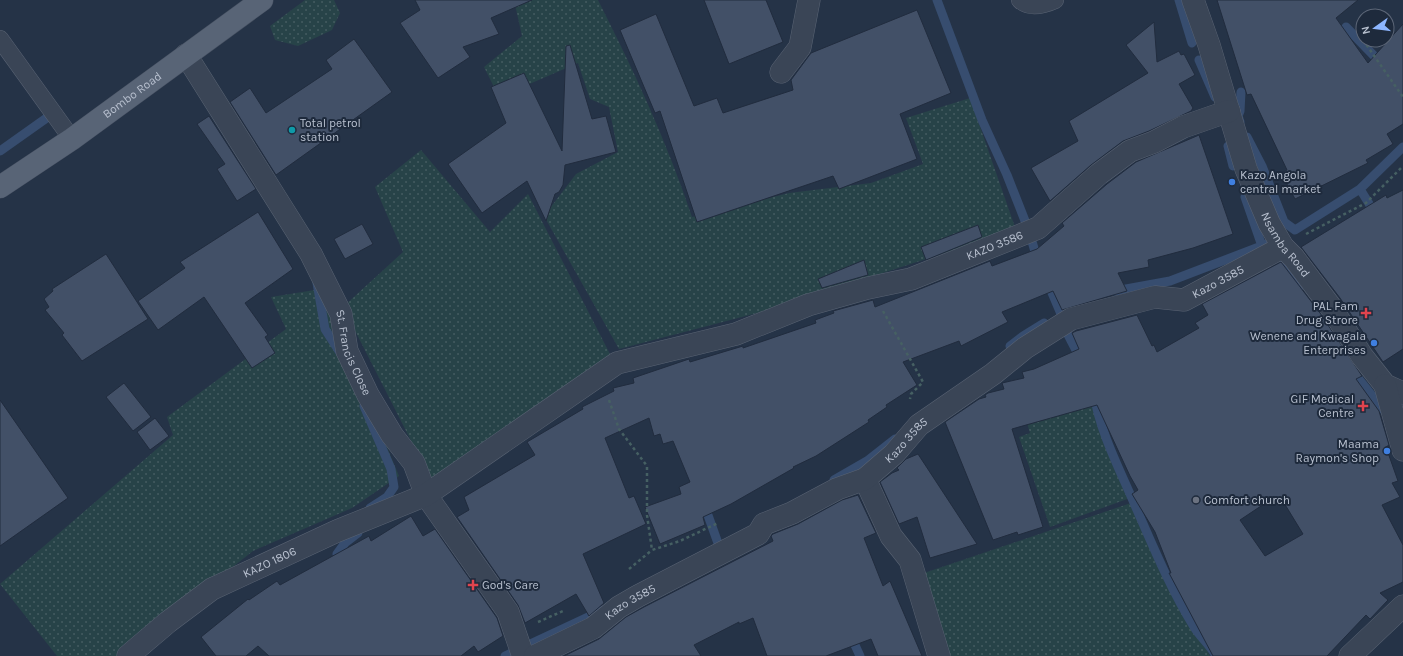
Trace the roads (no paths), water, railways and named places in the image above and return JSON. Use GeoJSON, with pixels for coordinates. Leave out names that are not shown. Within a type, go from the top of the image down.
{"type":"FeatureCollection","features":[{"type":"Feature","properties":{"kind":"main road","name":"Bombo Road"},"geometry":{"type":"LineString","coordinates":[[0,187],[72,139],[262,0]]}},
{"type":"Feature","properties":{"kind":"street"},"geometry":{"type":"LineString","coordinates":[[782,72],[800,47],[808,0]]}},
{"type":"Feature","properties":{"kind":"street","name":"Nsamba Road"},"geometry":{"type":"LineString","coordinates":[[1193,0],[1209,45],[1246,169],[1269,223],[1283,247],[1294,258],[1321,294],[1362,356],[1394,389]]}},
{"type":"Feature","properties":{"kind":"street","name":"St. Francis Close"},"geometry":{"type":"LineString","coordinates":[[186,55],[311,254],[341,314],[347,351],[368,395],[392,435],[414,463],[426,495],[508,612],[523,648]]}},
{"type":"Feature","properties":{"kind":"street","name":"KAZO 3586"},"geometry":{"type":"LineString","coordinates":[[597,377],[617,363],[736,334],[808,305],[868,288],[911,279],[1029,232],[1099,174],[1130,151],[1154,142],[1183,127],[1229,111]]}},
{"type":"Feature","properties":{"kind":"street","name":"Kazo 3585"},"geometry":{"type":"LineString","coordinates":[[523,648],[593,628],[619,607],[638,596],[758,534],[764,524],[792,513],[837,489],[865,479],[894,454],[918,425],[993,374],[1026,348],[1071,319],[1155,297],[1184,300],[1283,247]]}},
{"type":"Feature","properties":{"kind":"street","name":"KAZO 1806"},"geometry":{"type":"LineString","coordinates":[[128,656],[212,589],[337,530],[426,495],[597,377]]}},
{"type":"Feature","properties":{"kind":"street"},"geometry":{"type":"LineString","coordinates":[[1394,389],[1403,450]]}},
{"type":"Feature","properties":{"kind":"street"},"geometry":{"type":"LineString","coordinates":[[865,479],[891,536],[910,560],[939,656]]}},
{"type":"Feature","properties":{"kind":"street"},"geometry":{"type":"LineString","coordinates":[[1350,656],[1403,606]]}},
{"type":"Feature","properties":{"kind":"lane"},"geometry":{"type":"LineString","coordinates":[[1020,0],[1033,6],[1055,0]]}},
{"type":"Feature","properties":{"kind":"lane"},"geometry":{"type":"LineString","coordinates":[[0,39],[72,139]]}},
{"type":"Feature","properties":{"kind":"waterway"},"geometry":{"type":"LineString","coordinates":[[937,0],[982,120],[1007,175],[1029,231],[1038,262]]}},
{"type":"Feature","properties":{"kind":"waterway"},"geometry":{"type":"LineString","coordinates":[[1179,0],[1192,43]]}},
{"type":"Feature","properties":{"kind":"waterway"},"geometry":{"type":"LineString","coordinates":[[1346,27],[1382,64]]}},
{"type":"Feature","properties":{"kind":"waterway"},"geometry":{"type":"LineString","coordinates":[[1199,60],[1215,97]]}},
{"type":"Feature","properties":{"kind":"waterway"},"geometry":{"type":"LineString","coordinates":[[1240,122],[1238,116],[1240,111],[1241,92]]}},
{"type":"Feature","properties":{"kind":"waterway"},"geometry":{"type":"LineString","coordinates":[[0,151],[48,117]]}},
{"type":"Feature","properties":{"kind":"waterway"},"geometry":{"type":"LineString","coordinates":[[1247,137],[1262,166],[1284,222],[1295,230],[1360,189],[1403,147]]}},
{"type":"Feature","properties":{"kind":"waterway"},"geometry":{"type":"LineString","coordinates":[[1228,146],[1233,166]]}},
{"type":"Feature","properties":{"kind":"waterway"},"geometry":{"type":"LineString","coordinates":[[1360,189],[1376,215]]}},
{"type":"Feature","properties":{"kind":"waterway"},"geometry":{"type":"LineString","coordinates":[[1245,197],[1262,246]]}},
{"type":"Feature","properties":{"kind":"waterway"},"geometry":{"type":"LineString","coordinates":[[1115,291],[1170,281],[1272,242],[1273,244]]}},
{"type":"Feature","properties":{"kind":"waterway"},"geometry":{"type":"LineString","coordinates":[[1281,256],[1299,287]]}},
{"type":"Feature","properties":{"kind":"waterway"},"geometry":{"type":"LineString","coordinates":[[1047,281],[1061,314]]}},
{"type":"Feature","properties":{"kind":"waterway"},"geometry":{"type":"LineString","coordinates":[[317,283],[325,329],[341,354]]}},
{"type":"Feature","properties":{"kind":"waterway"},"geometry":{"type":"LineString","coordinates":[[1010,346],[1044,323]]}},
{"type":"Feature","properties":{"kind":"waterway"},"geometry":{"type":"LineString","coordinates":[[1065,329],[1081,360]]}},
{"type":"Feature","properties":{"kind":"waterway"},"geometry":{"type":"LineString","coordinates":[[1350,368],[1386,413]]}},
{"type":"Feature","properties":{"kind":"waterway"},"geometry":{"type":"LineString","coordinates":[[1094,394],[1105,436],[1162,566],[1185,612],[1194,627],[1216,656]]}},
{"type":"Feature","properties":{"kind":"waterway"},"geometry":{"type":"LineString","coordinates":[[364,406],[391,469],[394,487],[387,497],[370,508]]}},
{"type":"Feature","properties":{"kind":"waterway"},"geometry":{"type":"LineString","coordinates":[[834,480],[867,461],[895,439]]}},
{"type":"Feature","properties":{"kind":"waterway"},"geometry":{"type":"LineString","coordinates":[[704,504],[719,546]]}},
{"type":"Feature","properties":{"kind":"waterway"},"geometry":{"type":"LineString","coordinates":[[340,563],[337,554],[345,543],[358,533],[352,530]]}},
{"type":"Feature","properties":{"kind":"waterway"},"geometry":{"type":"LineString","coordinates":[[505,656],[603,610]]}},
{"type":"Feature","properties":{"kind":"waterway"},"geometry":{"type":"LineString","coordinates":[[850,634],[860,656]]}},
{"type":"Feature","properties":{"kind":"place","name":"Total petrol station"},"geometry":{"type":"Point","coordinates":[292,130]}},
{"type":"Feature","properties":{"kind":"place","name":"Kazo Angola central market"},"geometry":{"type":"Point","coordinates":[1232,182]}},
{"type":"Feature","properties":{"kind":"place","name":"PAL Fam Drug Strore"},"geometry":{"type":"Point","coordinates":[1366,313]}},
{"type":"Feature","properties":{"kind":"place","name":"Wenene and Kwagala Enterprises"},"geometry":{"type":"Point","coordinates":[1374,343]}},
{"type":"Feature","properties":{"kind":"place","name":"GIF Medical Centre"},"geometry":{"type":"Point","coordinates":[1363,406]}},
{"type":"Feature","properties":{"kind":"place","name":"Maama Raymon's Shop"},"geometry":{"type":"Point","coordinates":[1387,451]}},
{"type":"Feature","properties":{"kind":"place","name":"Comfort church"},"geometry":{"type":"Point","coordinates":[1196,500]}},
{"type":"Feature","properties":{"kind":"place","name":"God's Care"},"geometry":{"type":"Point","coordinates":[473,585]}}]}
